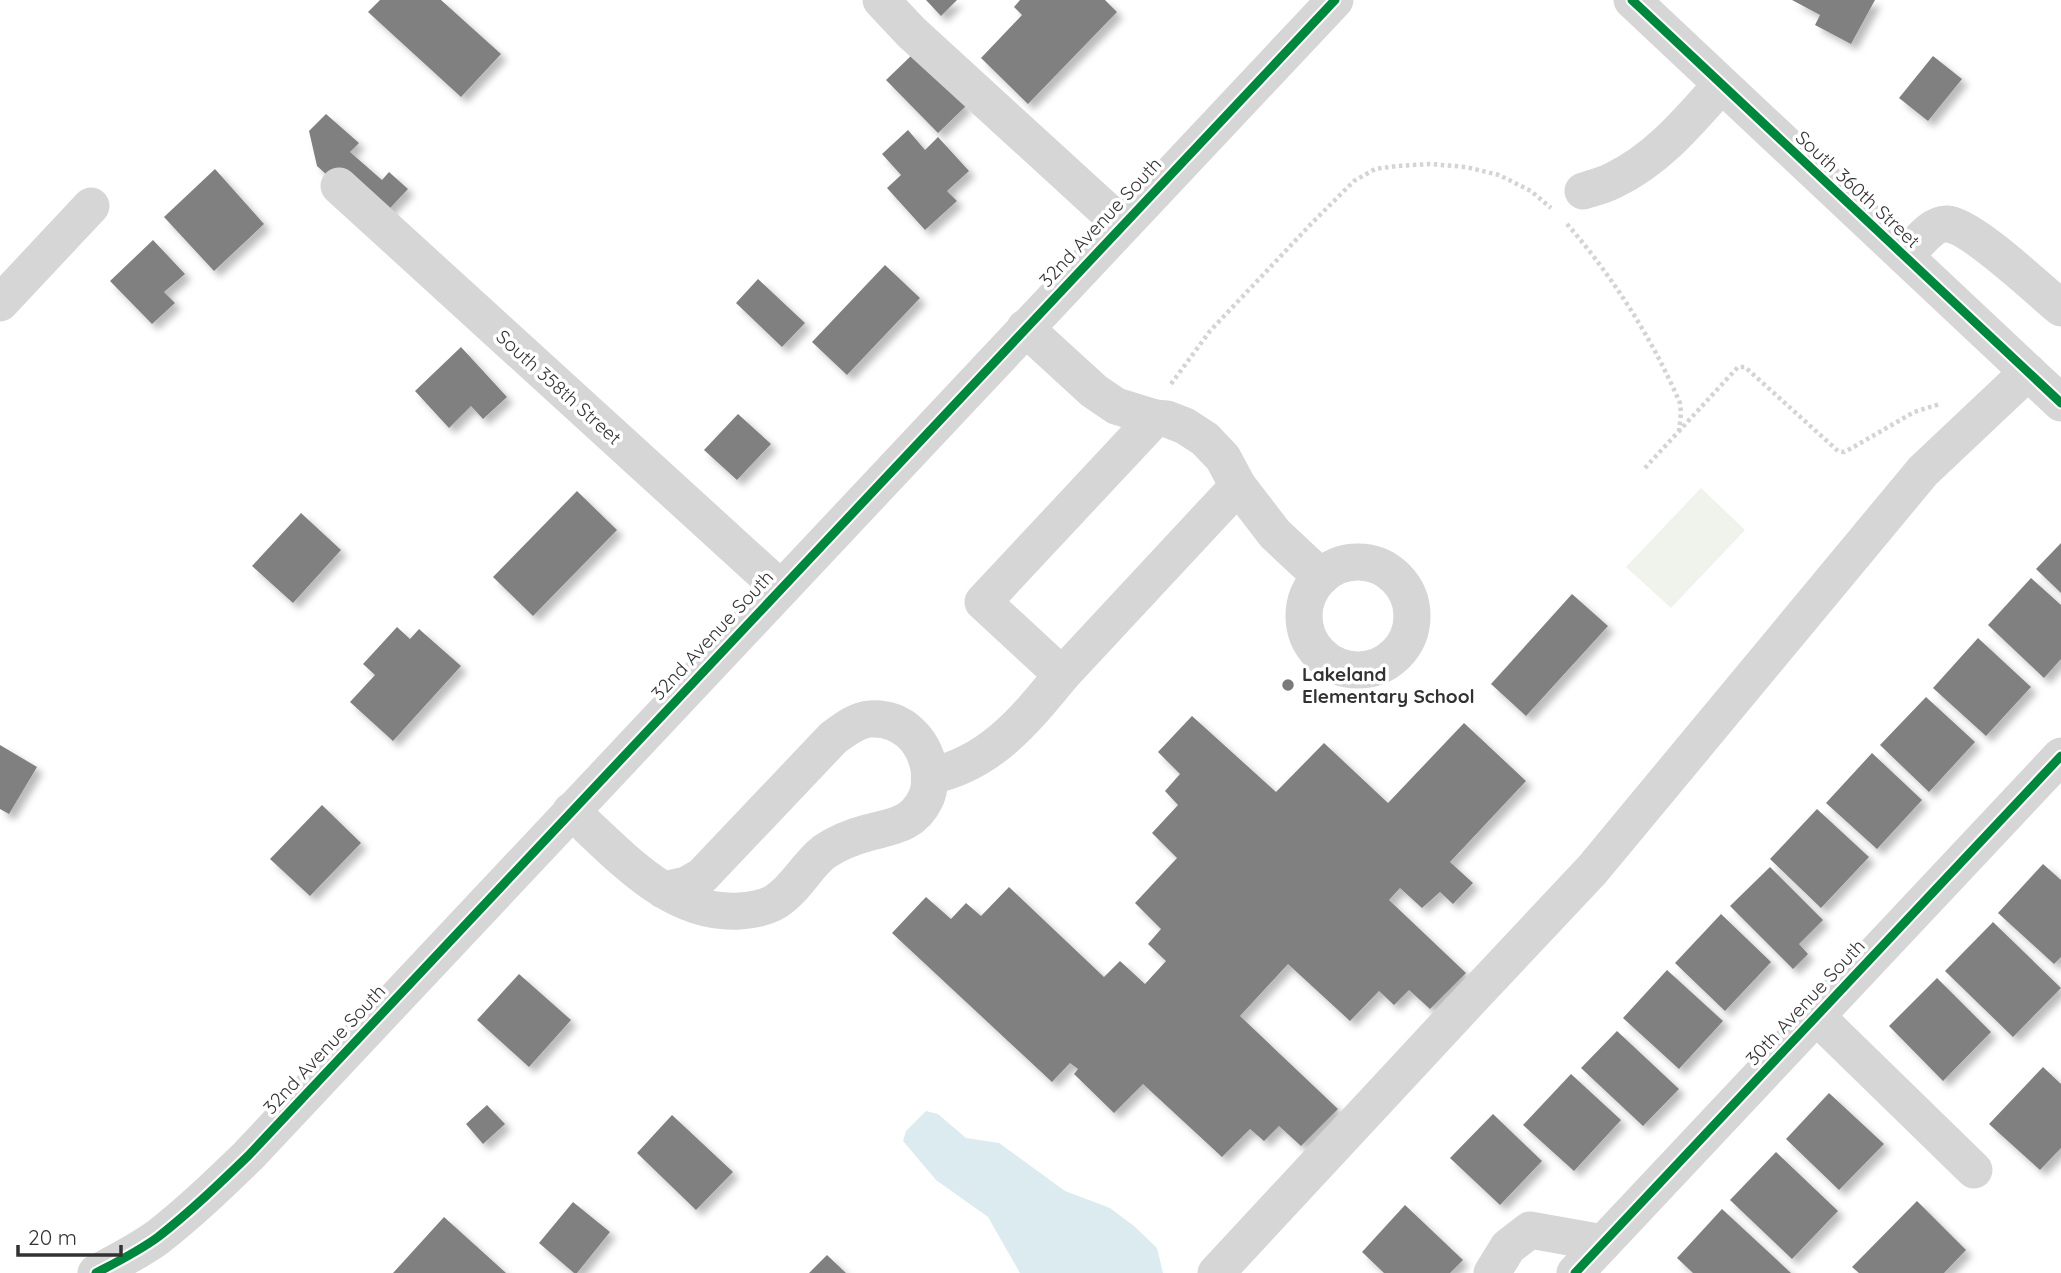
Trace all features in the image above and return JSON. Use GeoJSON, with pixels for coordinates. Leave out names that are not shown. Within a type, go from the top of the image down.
{"type":"FeatureCollection","features":[{"type":"Feature","properties":{"kind":"street"},"geometry":{"type":"LineString","coordinates":[[881,0],[911,32],[1122,225]]}},
{"type":"Feature","properties":{"kind":"street","name":"32nd Avenue South"},"geometry":{"type":"LineString","coordinates":[[96,1273],[157,1237],[209,1195],[1335,0]]}},
{"type":"Feature","properties":{"kind":"street","name":"South 360th Street"},"geometry":{"type":"LineString","coordinates":[[1632,0],[2061,403]]}},
{"type":"Feature","properties":{"kind":"street"},"geometry":{"type":"LineString","coordinates":[[1569,209],[1652,156],[1682,129],[1721,85]]}},
{"type":"Feature","properties":{"kind":"street","name":"South 358th Street"},"geometry":{"type":"LineString","coordinates":[[339,186],[780,588]]}},
{"type":"Feature","properties":{"kind":"street"},"geometry":{"type":"LineString","coordinates":[[0,303],[91,206]]}},
{"type":"Feature","properties":{"kind":"street"},"geometry":{"type":"LineString","coordinates":[[1905,256],[1932,229],[1947,224],[1970,232],[2061,308]]}},
{"type":"Feature","properties":{"kind":"street"},"geometry":{"type":"LineString","coordinates":[[1025,328],[1094,391],[1116,407],[1167,419],[1185,426],[1205,439],[1223,458],[1238,486],[1275,534],[1321,577]]}},
{"type":"Feature","properties":{"kind":"street"},"geometry":{"type":"LineString","coordinates":[[1216,1273],[1592,870],[1923,471],[2028,372]]}},
{"type":"Feature","properties":{"kind":"street"},"geometry":{"type":"LineString","coordinates":[[1062,675],[983,602],[1151,417]]}},
{"type":"Feature","properties":{"kind":"street"},"geometry":{"type":"LineString","coordinates":[[930,776],[942,774],[977,758],[1024,722],[1062,675],[1238,486]]}},
{"type":"Feature","properties":{"kind":"street"},"geometry":{"type":"LineString","coordinates":[[571,811],[663,890],[694,905],[727,912],[754,910],[775,902],[794,886],[822,854],[841,841],[896,827],[913,816],[926,800],[930,776],[927,757],[917,739],[903,726],[876,719],[853,725],[833,738],[702,876],[686,885],[663,890]]}},
{"type":"Feature","properties":{"kind":"street","name":"30th Avenue South"},"geometry":{"type":"LineString","coordinates":[[1575,1273],[2061,756]]}},
{"type":"Feature","properties":{"kind":"street"},"geometry":{"type":"LineString","coordinates":[[1816,1016],[1974,1170]]}},
{"type":"Feature","properties":{"kind":"street"},"geometry":{"type":"LineString","coordinates":[[1492,1273],[1508,1247],[1530,1230],[1602,1243]]}},
{"type":"Feature","properties":{"kind":"path"},"geometry":{"type":"LineString","coordinates":[[1151,417],[1219,321],[1354,181],[1375,169],[1430,164],[1466,167],[1499,175],[1569,209],[1587,247],[1616,286],[1640,326],[1680,403],[1679,430]]}},
{"type":"Feature","properties":{"kind":"path"},"geometry":{"type":"LineString","coordinates":[[1645,468],[1738,367],[1745,367],[1838,451],[1844,452],[1914,412],[1947,401]]}},
{"type":"Feature","properties":{"kind":"shaded area"},"geometry":{"type":"Polygon","coordinates":[[[1701,488],[1745,530],[1671,608],[1626,567],[1701,488]]]}},
{"type":"Feature","properties":{"kind":"shaded area"},"geometry":{"type":"Polygon","coordinates":[[[926,1111],[938,1114],[966,1138],[999,1143],[1065,1191],[1110,1208],[1157,1248],[1163,1273],[1020,1273],[988,1217],[936,1180],[903,1141],[906,1131],[926,1111]]]}},
{"type":"Feature","properties":{"kind":"building"},"geometry":{"type":"Polygon","coordinates":[[[380,0],[441,0],[501,54],[461,97],[368,12],[380,0]]]}},
{"type":"Feature","properties":{"kind":"building"},"geometry":{"type":"Polygon","coordinates":[[[926,0],[957,0],[941,16],[926,0]]]}},
{"type":"Feature","properties":{"kind":"building"},"geometry":{"type":"Polygon","coordinates":[[[1020,0],[1105,0],[1117,12],[1028,104],[981,58],[1022,15],[1014,7],[1020,0]]]}},
{"type":"Feature","properties":{"kind":"building"},"geometry":{"type":"Polygon","coordinates":[[[1792,0],[1875,0],[1851,44],[1815,25],[1820,15],[1792,0]]]}},
{"type":"Feature","properties":{"kind":"building"},"geometry":{"type":"Polygon","coordinates":[[[915,52],[966,106],[938,133],[886,80],[915,52]]]}},
{"type":"Feature","properties":{"kind":"building"},"geometry":{"type":"Polygon","coordinates":[[[1933,56],[1962,79],[1928,121],[1899,98],[1933,56]]]}},
{"type":"Feature","properties":{"kind":"building"},"geometry":{"type":"Polygon","coordinates":[[[326,114],[359,143],[350,152],[382,180],[389,172],[408,189],[378,221],[317,166],[309,131],[326,114]]]}},
{"type":"Feature","properties":{"kind":"building"},"geometry":{"type":"Polygon","coordinates":[[[908,130],[925,150],[938,137],[969,171],[947,191],[957,201],[925,230],[887,188],[901,175],[882,154],[908,130]]]}},
{"type":"Feature","properties":{"kind":"building"},"geometry":{"type":"Polygon","coordinates":[[[215,169],[264,224],[214,271],[164,217],[215,169]]]}},
{"type":"Feature","properties":{"kind":"building"},"geometry":{"type":"Polygon","coordinates":[[[153,240],[185,274],[164,292],[175,303],[152,324],[110,281],[153,240]]]}},
{"type":"Feature","properties":{"kind":"building"},"geometry":{"type":"Polygon","coordinates":[[[885,265],[920,298],[847,375],[812,342],[885,265]]]}},
{"type":"Feature","properties":{"kind":"building"},"geometry":{"type":"Polygon","coordinates":[[[758,279],[805,323],[782,347],[736,303],[758,279]]]}},
{"type":"Feature","properties":{"kind":"building"},"geometry":{"type":"Polygon","coordinates":[[[461,347],[507,397],[483,419],[471,406],[449,428],[415,391],[461,347]]]}},
{"type":"Feature","properties":{"kind":"building"},"geometry":{"type":"Polygon","coordinates":[[[738,414],[771,444],[737,480],[704,450],[738,414]]]}},
{"type":"Feature","properties":{"kind":"building"},"geometry":{"type":"Polygon","coordinates":[[[577,491],[617,530],[533,616],[493,577],[577,491]]]}},
{"type":"Feature","properties":{"kind":"building"},"geometry":{"type":"Polygon","coordinates":[[[301,513],[341,550],[293,603],[252,566],[301,513]]]}},
{"type":"Feature","properties":{"kind":"building"},"geometry":{"type":"Polygon","coordinates":[[[2061,543],[2061,593],[2036,569],[2061,543]]]}},
{"type":"Feature","properties":{"kind":"building"},"geometry":{"type":"Polygon","coordinates":[[[2031,578],[2061,605],[2061,659],[2044,678],[1988,625],[2031,578]]]}},
{"type":"Feature","properties":{"kind":"building"},"geometry":{"type":"Polygon","coordinates":[[[1572,594],[1608,626],[1526,716],[1491,684],[1572,594]]]}},
{"type":"Feature","properties":{"kind":"building"},"geometry":{"type":"Polygon","coordinates":[[[397,627],[410,639],[419,629],[461,666],[393,741],[350,702],[375,675],[363,664],[397,627]]]}},
{"type":"Feature","properties":{"kind":"building"},"geometry":{"type":"Polygon","coordinates":[[[1978,638],[2031,687],[1986,736],[1933,688],[1978,638]]]}},
{"type":"Feature","properties":{"kind":"building"},"geometry":{"type":"Polygon","coordinates":[[[1926,697],[1975,742],[1929,792],[1880,745],[1926,697]]]}},
{"type":"Feature","properties":{"kind":"building"},"geometry":{"type":"Polygon","coordinates":[[[1192,716],[1276,792],[1324,743],[1388,803],[1464,723],[1526,781],[1450,862],[1473,883],[1453,904],[1440,892],[1422,908],[1400,888],[1389,900],[1466,973],[1430,1009],[1409,990],[1394,1005],[1379,991],[1350,1021],[1288,964],[1240,1016],[1338,1109],[1301,1146],[1279,1126],[1264,1141],[1250,1129],[1222,1157],[1143,1084],[1114,1113],[1074,1074],[1078,1069],[1070,1063],[1052,1082],[892,933],[926,897],[951,919],[966,903],[981,916],[1009,887],[1104,977],[1120,961],[1145,984],[1166,961],[1148,944],[1161,929],[1135,903],[1177,858],[1152,833],[1178,805],[1165,791],[1180,774],[1158,752],[1192,716]]]}},
{"type":"Feature","properties":{"kind":"building"},"geometry":{"type":"Polygon","coordinates":[[[0,745],[37,767],[9,814],[0,809],[0,745]]]}},
{"type":"Feature","properties":{"kind":"building"},"geometry":{"type":"Polygon","coordinates":[[[1872,753],[1922,800],[1877,849],[1826,803],[1872,753]]]}},
{"type":"Feature","properties":{"kind":"building"},"geometry":{"type":"Polygon","coordinates":[[[322,805],[361,843],[310,896],[270,859],[322,805]]]}},
{"type":"Feature","properties":{"kind":"building"},"geometry":{"type":"Polygon","coordinates":[[[1817,809],[1869,857],[1821,908],[1770,859],[1817,809]]]}},
{"type":"Feature","properties":{"kind":"building"},"geometry":{"type":"Polygon","coordinates":[[[2043,864],[2061,880],[2061,957],[2054,964],[1998,913],[2043,864]]]}},
{"type":"Feature","properties":{"kind":"building"},"geometry":{"type":"Polygon","coordinates":[[[1770,867],[1823,920],[1799,944],[1808,954],[1793,969],[1730,906],[1770,867]]]}},
{"type":"Feature","properties":{"kind":"building"},"geometry":{"type":"Polygon","coordinates":[[[1721,914],[1771,962],[1725,1011],[1675,963],[1721,914]]]}},
{"type":"Feature","properties":{"kind":"building"},"geometry":{"type":"Polygon","coordinates":[[[1993,922],[2061,988],[2013,1037],[1945,971],[1993,922]]]}},
{"type":"Feature","properties":{"kind":"building"},"geometry":{"type":"Polygon","coordinates":[[[1667,970],[1723,1021],[1679,1069],[1623,1018],[1667,970]]]}},
{"type":"Feature","properties":{"kind":"building"},"geometry":{"type":"Polygon","coordinates":[[[519,974],[571,1020],[529,1067],[477,1020],[519,974]]]}},
{"type":"Feature","properties":{"kind":"building"},"geometry":{"type":"Polygon","coordinates":[[[1937,978],[1991,1032],[1943,1081],[1889,1026],[1937,978]]]}},
{"type":"Feature","properties":{"kind":"building"},"geometry":{"type":"Polygon","coordinates":[[[1617,1031],[1679,1089],[1643,1126],[1581,1068],[1617,1031]]]}},
{"type":"Feature","properties":{"kind":"building"},"geometry":{"type":"Polygon","coordinates":[[[2043,1067],[2061,1084],[2061,1148],[2040,1170],[1989,1124],[2043,1067]]]}},
{"type":"Feature","properties":{"kind":"building"},"geometry":{"type":"Polygon","coordinates":[[[1571,1074],[1621,1120],[1574,1171],[1523,1125],[1571,1074]]]}},
{"type":"Feature","properties":{"kind":"building"},"geometry":{"type":"Polygon","coordinates":[[[1829,1093],[1884,1144],[1839,1190],[1786,1139],[1829,1093]]]}},
{"type":"Feature","properties":{"kind":"building"},"geometry":{"type":"Polygon","coordinates":[[[487,1105],[505,1124],[483,1144],[466,1124],[487,1105]]]}},
{"type":"Feature","properties":{"kind":"building"},"geometry":{"type":"Polygon","coordinates":[[[1493,1114],[1542,1161],[1500,1205],[1450,1158],[1493,1114]]]}},
{"type":"Feature","properties":{"kind":"building"},"geometry":{"type":"Polygon","coordinates":[[[672,1115],[733,1172],[696,1210],[637,1153],[672,1115]]]}},
{"type":"Feature","properties":{"kind":"building"},"geometry":{"type":"Polygon","coordinates":[[[1776,1152],[1838,1211],[1792,1259],[1730,1200],[1776,1152]]]}},
{"type":"Feature","properties":{"kind":"building"},"geometry":{"type":"Polygon","coordinates":[[[1917,1201],[1966,1250],[1944,1273],[1859,1273],[1852,1267],[1917,1201]]]}},
{"type":"Feature","properties":{"kind":"building"},"geometry":{"type":"Polygon","coordinates":[[[573,1202],[610,1232],[577,1273],[539,1243],[573,1202]]]}},
{"type":"Feature","properties":{"kind":"building"},"geometry":{"type":"Polygon","coordinates":[[[1405,1205],[1463,1260],[1450,1273],[1384,1273],[1362,1252],[1405,1205]]]}},
{"type":"Feature","properties":{"kind":"building"},"geometry":{"type":"Polygon","coordinates":[[[1722,1209],[1791,1273],[1693,1273],[1677,1258],[1722,1209]]]}},
{"type":"Feature","properties":{"kind":"building"},"geometry":{"type":"Polygon","coordinates":[[[444,1217],[506,1273],[393,1273],[444,1217]]]}},
{"type":"Feature","properties":{"kind":"building"},"geometry":{"type":"Polygon","coordinates":[[[827,1255],[846,1273],[809,1273],[827,1255]]]}},
{"type":"Feature","properties":{"kind":"cycle path"},"geometry":{"type":"LineString","coordinates":[[96,1273],[158,1237],[248,1156],[1335,0]]}},
{"type":"Feature","properties":{"kind":"cycle path"},"geometry":{"type":"LineString","coordinates":[[1632,0],[2061,403]]}},
{"type":"Feature","properties":{"kind":"cycle path"},"geometry":{"type":"LineString","coordinates":[[1575,1273],[2061,756]]}},
{"type":"Feature","properties":{"kind":"place","name":"Lakeland Elementary School"},"geometry":{"type":"Point","coordinates":[1288,685]}}]}
